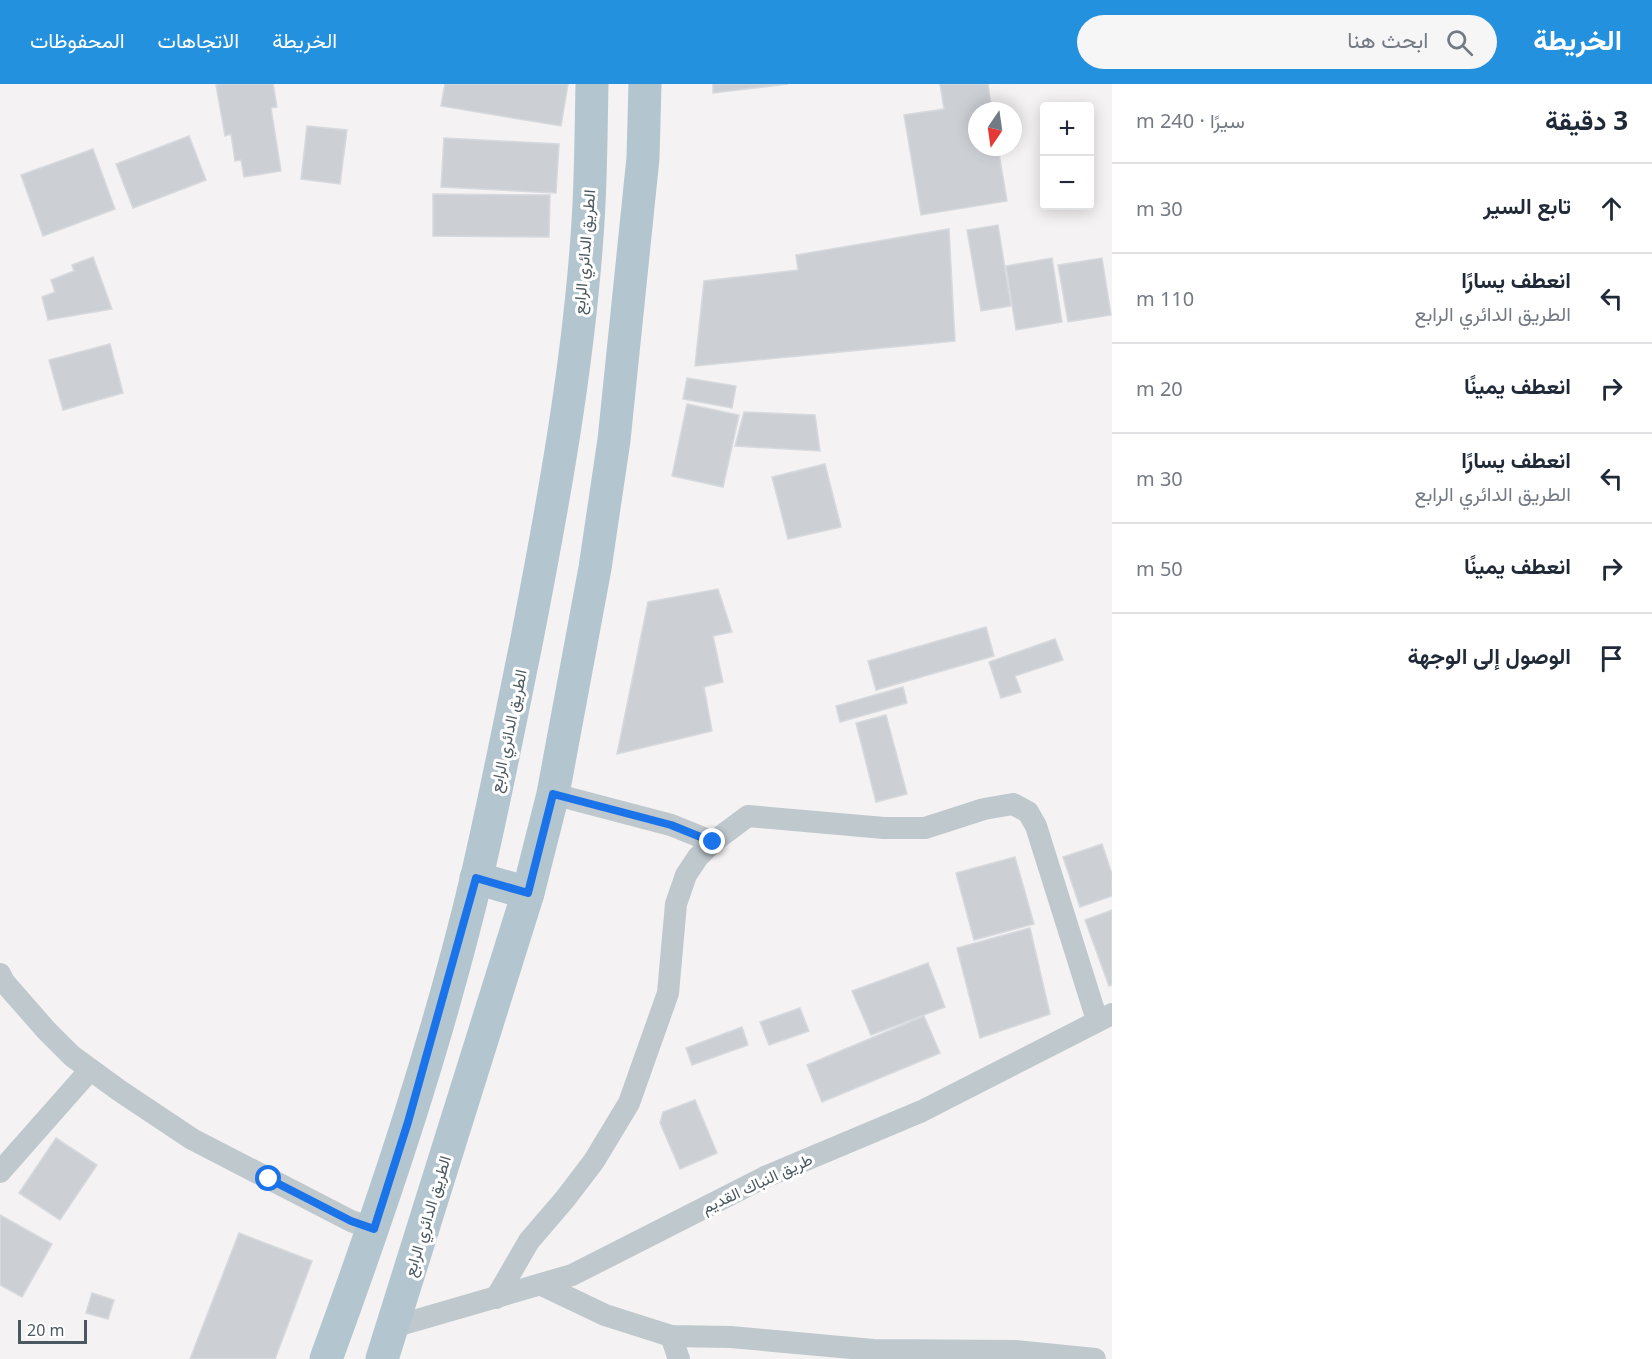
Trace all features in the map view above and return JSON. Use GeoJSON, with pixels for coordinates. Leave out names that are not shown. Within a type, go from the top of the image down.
{"type":"FeatureCollection","features":[{"type":"Feature","properties":{"kind":"main road","name":"الطريق الدائري الرابع"},"geometry":{"type":"LineString","coordinates":[[326,1359],[374,1229],[408,1122],[476,878],[551,515],[573,370],[588,222],[592,84]]}},
{"type":"Feature","properties":{"kind":"main road","name":"الطريق الدائري الرابع"},"geometry":{"type":"LineString","coordinates":[[382,1359],[528,893],[553,794],[595,568],[614,440],[643,158],[645,84]]}},
{"type":"Feature","properties":{"kind":"main road"},"geometry":{"type":"LineString","coordinates":[[476,878],[528,893]]}},
{"type":"Feature","properties":{"kind":"street"},"geometry":{"type":"LineString","coordinates":[[553,794],[671,825],[713,842]]}},
{"type":"Feature","properties":{"kind":"street"},"geometry":{"type":"LineString","coordinates":[[496,1298],[529,1241],[594,1161],[629,1103],[668,993],[676,904],[686,875],[698,857],[713,842],[748,816],[884,828],[925,828],[984,808],[1013,804],[1028,812],[1036,826],[1105,1017]]}},
{"type":"Feature","properties":{"kind":"street"},"geometry":{"type":"LineString","coordinates":[[0,974],[4,982],[46,1030],[90,1070],[192,1139],[351,1221],[374,1229]]}},
{"type":"Feature","properties":{"kind":"street","name":"طريق النباك القديم"},"geometry":{"type":"LineString","coordinates":[[393,1327],[572,1275],[765,1177],[922,1111],[1105,1017]]}},
{"type":"Feature","properties":{"kind":"street"},"geometry":{"type":"LineString","coordinates":[[0,1173],[90,1070]]}},
{"type":"Feature","properties":{"kind":"street"},"geometry":{"type":"LineString","coordinates":[[542,1285],[605,1315],[671,1336],[731,1337],[873,1350],[1095,1359]]}},
{"type":"Feature","properties":{"kind":"street"},"geometry":{"type":"LineString","coordinates":[[671,1336],[679,1359]]}},
{"type":"Feature","properties":{"kind":"building"},"geometry":{"type":"Polygon","coordinates":[[[273,84],[277,107],[271,108],[281,171],[244,177],[241,160],[235,161],[231,134],[225,136],[216,85],[273,84]]]}},
{"type":"Feature","properties":{"kind":"building"},"geometry":{"type":"Polygon","coordinates":[[[445,84],[568,84],[561,126],[441,106],[445,84]]]}},
{"type":"Feature","properties":{"kind":"building"},"geometry":{"type":"Polygon","coordinates":[[[713,84],[788,84],[713,93],[713,84]]]}},
{"type":"Feature","properties":{"kind":"building"},"geometry":{"type":"Polygon","coordinates":[[[940,84],[988,84],[991,102],[968,102],[968,156],[1000,156],[1007,201],[921,215],[904,115],[944,109],[940,84]]]}},
{"type":"Feature","properties":{"kind":"building"},"geometry":{"type":"Polygon","coordinates":[[[307,126],[347,130],[340,184],[301,179],[307,126]]]}},
{"type":"Feature","properties":{"kind":"building"},"geometry":{"type":"Polygon","coordinates":[[[189,136],[206,180],[133,208],[116,164],[189,136]]]}},
{"type":"Feature","properties":{"kind":"building"},"geometry":{"type":"Polygon","coordinates":[[[444,138],[559,144],[556,193],[441,187],[444,138]]]}},
{"type":"Feature","properties":{"kind":"building"},"geometry":{"type":"Polygon","coordinates":[[[93,149],[115,209],[43,236],[21,175],[93,149]]]}},
{"type":"Feature","properties":{"kind":"building"},"geometry":{"type":"Polygon","coordinates":[[[433,194],[550,195],[549,237],[433,236],[433,194]]]}},
{"type":"Feature","properties":{"kind":"building"},"geometry":{"type":"Polygon","coordinates":[[[998,225],[1011,306],[981,311],[967,230],[998,225]]]}},
{"type":"Feature","properties":{"kind":"building"},"geometry":{"type":"Polygon","coordinates":[[[949,229],[955,341],[695,366],[704,281],[798,270],[796,255],[949,229]]]}},
{"type":"Feature","properties":{"kind":"building"},"geometry":{"type":"Polygon","coordinates":[[[93,257],[112,309],[48,320],[42,297],[55,292],[51,280],[74,271],[72,265],[93,257]]]}},
{"type":"Feature","properties":{"kind":"building"},"geometry":{"type":"Polygon","coordinates":[[[1052,258],[1062,322],[1016,330],[1006,266],[1052,258]]]}},
{"type":"Feature","properties":{"kind":"building"},"geometry":{"type":"Polygon","coordinates":[[[1102,258],[1111,315],[1068,322],[1058,265],[1102,258]]]}},
{"type":"Feature","properties":{"kind":"building"},"geometry":{"type":"Polygon","coordinates":[[[110,344],[123,393],[63,410],[49,360],[110,344]]]}},
{"type":"Feature","properties":{"kind":"building"},"geometry":{"type":"Polygon","coordinates":[[[687,378],[736,386],[732,408],[683,399],[687,378]]]}},
{"type":"Feature","properties":{"kind":"building"},"geometry":{"type":"Polygon","coordinates":[[[687,404],[739,415],[723,487],[672,476],[687,404]]]}},
{"type":"Feature","properties":{"kind":"building"},"geometry":{"type":"Polygon","coordinates":[[[744,412],[815,415],[820,451],[735,446],[744,412]]]}},
{"type":"Feature","properties":{"kind":"building"},"geometry":{"type":"Polygon","coordinates":[[[825,464],[841,527],[788,539],[772,477],[825,464]]]}},
{"type":"Feature","properties":{"kind":"building"},"geometry":{"type":"Polygon","coordinates":[[[718,589],[732,632],[713,636],[723,682],[704,687],[712,731],[617,754],[648,602],[718,589]]]}},
{"type":"Feature","properties":{"kind":"building"},"geometry":{"type":"Polygon","coordinates":[[[986,627],[994,656],[876,690],[868,661],[986,627]]]}},
{"type":"Feature","properties":{"kind":"building"},"geometry":{"type":"Polygon","coordinates":[[[1055,639],[1063,660],[1015,676],[1021,692],[1001,698],[989,662],[1055,639]]]}},
{"type":"Feature","properties":{"kind":"building"},"geometry":{"type":"Polygon","coordinates":[[[903,687],[907,703],[840,722],[836,706],[903,687]]]}},
{"type":"Feature","properties":{"kind":"building"},"geometry":{"type":"Polygon","coordinates":[[[886,715],[907,794],[876,802],[856,723],[886,715]]]}},
{"type":"Feature","properties":{"kind":"building"},"geometry":{"type":"Polygon","coordinates":[[[1102,844],[1112,874],[1112,896],[1080,907],[1063,857],[1102,844]]]}},
{"type":"Feature","properties":{"kind":"building"},"geometry":{"type":"Polygon","coordinates":[[[1015,857],[1034,924],[974,940],[956,873],[1015,857]]]}},
{"type":"Feature","properties":{"kind":"building"},"geometry":{"type":"Polygon","coordinates":[[[1112,910],[1112,985],[1109,986],[1085,920],[1112,910]]]}},
{"type":"Feature","properties":{"kind":"building"},"geometry":{"type":"Polygon","coordinates":[[[1030,928],[1050,1014],[980,1038],[957,948],[1030,928]]]}},
{"type":"Feature","properties":{"kind":"building"},"geometry":{"type":"Polygon","coordinates":[[[928,963],[945,1007],[871,1035],[852,991],[928,963]]]}},
{"type":"Feature","properties":{"kind":"building"},"geometry":{"type":"Polygon","coordinates":[[[800,1008],[809,1031],[769,1045],[760,1022],[800,1008]]]}},
{"type":"Feature","properties":{"kind":"building"},"geometry":{"type":"Polygon","coordinates":[[[924,1016],[940,1053],[822,1102],[807,1065],[924,1016]]]}},
{"type":"Feature","properties":{"kind":"building"},"geometry":{"type":"Polygon","coordinates":[[[742,1027],[748,1045],[692,1065],[686,1048],[742,1027]]]}},
{"type":"Feature","properties":{"kind":"building"},"geometry":{"type":"Polygon","coordinates":[[[695,1100],[717,1153],[680,1169],[660,1123],[663,1112],[695,1100]]]}},
{"type":"Feature","properties":{"kind":"building"},"geometry":{"type":"Polygon","coordinates":[[[56,1138],[97,1165],[60,1220],[19,1193],[56,1138]]]}},
{"type":"Feature","properties":{"kind":"building"},"geometry":{"type":"Polygon","coordinates":[[[0,1215],[52,1244],[22,1297],[0,1285],[0,1215]]]}},
{"type":"Feature","properties":{"kind":"building"},"geometry":{"type":"Polygon","coordinates":[[[239,1233],[312,1261],[275,1359],[190,1359],[239,1233]]]}},
{"type":"Feature","properties":{"kind":"building"},"geometry":{"type":"Polygon","coordinates":[[[92,1293],[114,1300],[108,1319],[86,1313],[92,1293]]]}},
{"type":"Feature","properties":{"kind":"route"},"geometry":{"type":"LineString","coordinates":[[269,1179],[351,1221],[374,1229],[408,1122],[476,878],[528,893],[553,794],[671,825],[713,842]]}}]}
